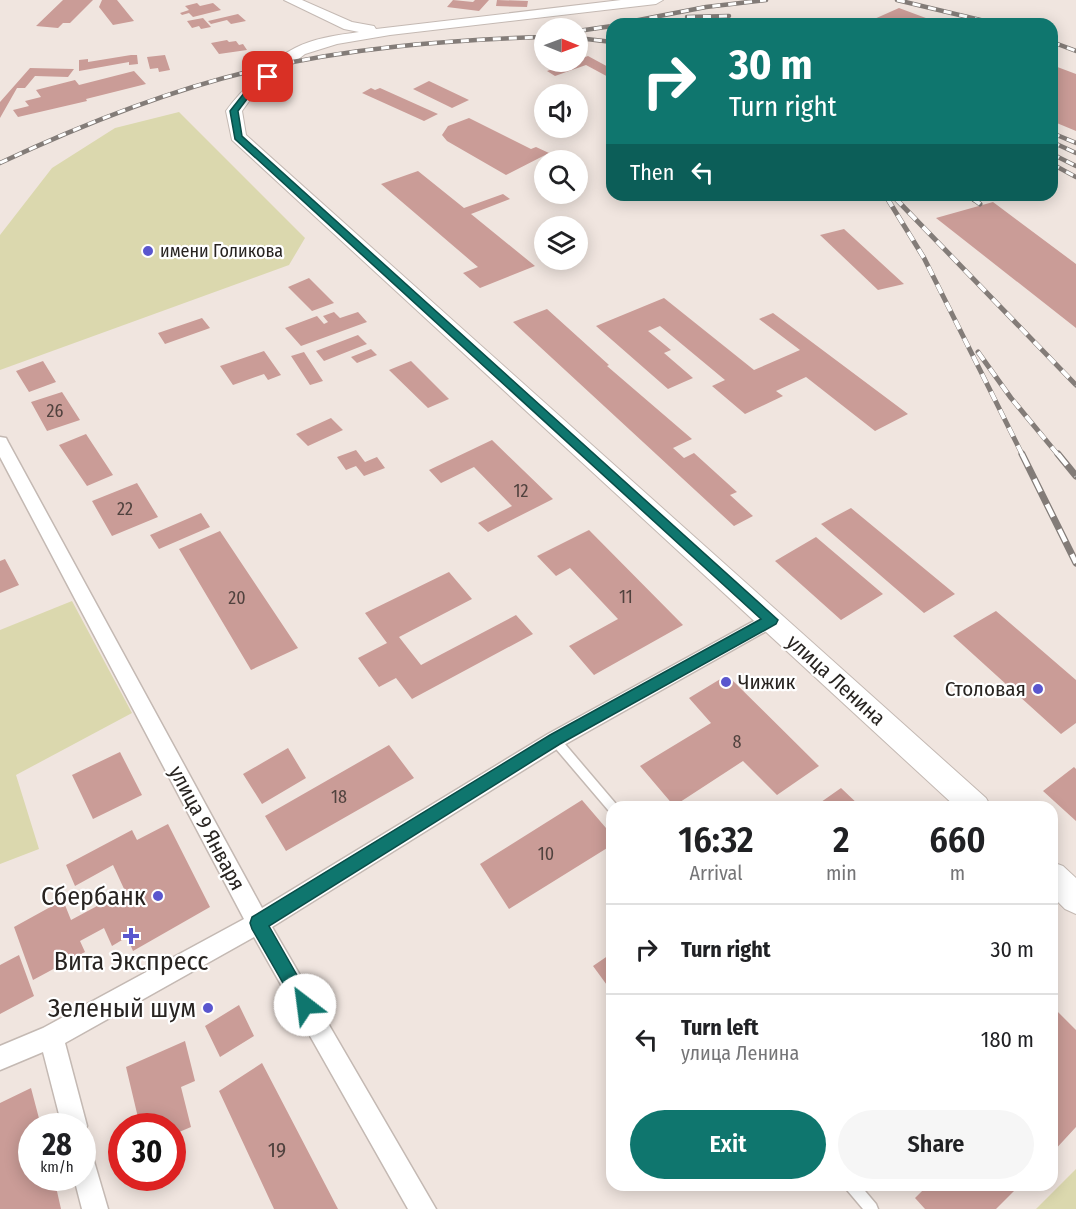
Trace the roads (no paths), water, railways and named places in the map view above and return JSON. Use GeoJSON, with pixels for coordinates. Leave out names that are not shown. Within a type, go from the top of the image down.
{"type":"FeatureCollection","features":[{"type":"Feature","properties":{"kind":"street"},"geometry":{"type":"LineString","coordinates":[[291,0],[349,27],[390,31],[656,0]]}},
{"type":"Feature","properties":{"kind":"street","name":"улица Ленина"},"geometry":{"type":"LineString","coordinates":[[390,31],[336,40],[300,51],[250,90],[234,111],[238,137],[969,801]]}},
{"type":"Feature","properties":{"kind":"street","name":"улица 9 Января"},"geometry":{"type":"LineString","coordinates":[[0,442],[258,923],[423,1209]]}},
{"type":"Feature","properties":{"kind":"street"},"geometry":{"type":"LineString","coordinates":[[0,1058],[51,1037],[258,923],[555,740],[771,620]]}},
{"type":"Feature","properties":{"kind":"street"},"geometry":{"type":"LineString","coordinates":[[1058,882],[1076,898]]}},
{"type":"Feature","properties":{"kind":"street"},"geometry":{"type":"LineString","coordinates":[[51,1037],[71,1113]]}},
{"type":"Feature","properties":{"kind":"street"},"geometry":{"type":"LineString","coordinates":[[90,1191],[95,1209]]}},
{"type":"Feature","properties":{"kind":"lane"},"geometry":{"type":"LineString","coordinates":[[555,740],[607,801]]}},
{"type":"Feature","properties":{"kind":"lane"},"geometry":{"type":"LineString","coordinates":[[857,1191],[871,1209]]}},
{"type":"Feature","properties":{"kind":"railway"},"geometry":{"type":"LineString","coordinates":[[649,18],[706,7],[766,0]]}},
{"type":"Feature","properties":{"kind":"railway"},"geometry":{"type":"LineString","coordinates":[[897,0],[972,18]]}},
{"type":"Feature","properties":{"kind":"railway"},"geometry":{"type":"LineString","coordinates":[[687,17],[729,16]]}},
{"type":"Feature","properties":{"kind":"railway"},"geometry":{"type":"LineString","coordinates":[[588,30],[606,27]]}},
{"type":"Feature","properties":{"kind":"railway"},"geometry":{"type":"LineString","coordinates":[[0,163],[155,99],[251,71],[324,56],[397,46],[534,37]]}},
{"type":"Feature","properties":{"kind":"railway"},"geometry":{"type":"LineString","coordinates":[[588,39],[606,41]]}},
{"type":"Feature","properties":{"kind":"railway"},"geometry":{"type":"LineString","coordinates":[[1058,44],[1076,51]]}},
{"type":"Feature","properties":{"kind":"railway"},"geometry":{"type":"LineString","coordinates":[[1058,136],[1076,143]]}},
{"type":"Feature","properties":{"kind":"railway"},"geometry":{"type":"LineString","coordinates":[[1058,145],[1076,153]]}},
{"type":"Feature","properties":{"kind":"railway"},"geometry":{"type":"LineString","coordinates":[[1058,157],[1076,166]]}},
{"type":"Feature","properties":{"kind":"railway"},"geometry":{"type":"LineString","coordinates":[[1058,167],[1076,177]]}},
{"type":"Feature","properties":{"kind":"railway"},"geometry":{"type":"LineString","coordinates":[[889,201],[924,258],[1022,454]]}},
{"type":"Feature","properties":{"kind":"railway"},"geometry":{"type":"LineString","coordinates":[[898,201],[1076,385]]}},
{"type":"Feature","properties":{"kind":"railway"},"geometry":{"type":"LineString","coordinates":[[976,201],[980,204]]}},
{"type":"Feature","properties":{"kind":"railway"},"geometry":{"type":"LineString","coordinates":[[978,352],[1011,398],[1059,456]]}},
{"type":"Feature","properties":{"kind":"railway"},"geometry":{"type":"LineString","coordinates":[[1022,454],[1076,563]]}},
{"type":"Feature","properties":{"kind":"railway"},"geometry":{"type":"LineString","coordinates":[[1058,454],[1076,476]]}},
{"type":"Feature","properties":{"kind":"place","name":"имени Голикова"},"geometry":{"type":"Point","coordinates":[148,251]}},
{"type":"Feature","properties":{"kind":"place","name":"Чижик"},"geometry":{"type":"Point","coordinates":[726,682]}},
{"type":"Feature","properties":{"kind":"place","name":"Столовая"},"geometry":{"type":"Point","coordinates":[1038,689]}},
{"type":"Feature","properties":{"kind":"place","name":"Сбербанк"},"geometry":{"type":"Point","coordinates":[158,896]}},
{"type":"Feature","properties":{"kind":"place","name":"Вита Экспресс"},"geometry":{"type":"Point","coordinates":[131,936]}},
{"type":"Feature","properties":{"kind":"place","name":"Зеленый шум"},"geometry":{"type":"Point","coordinates":[208,1008]}}]}
